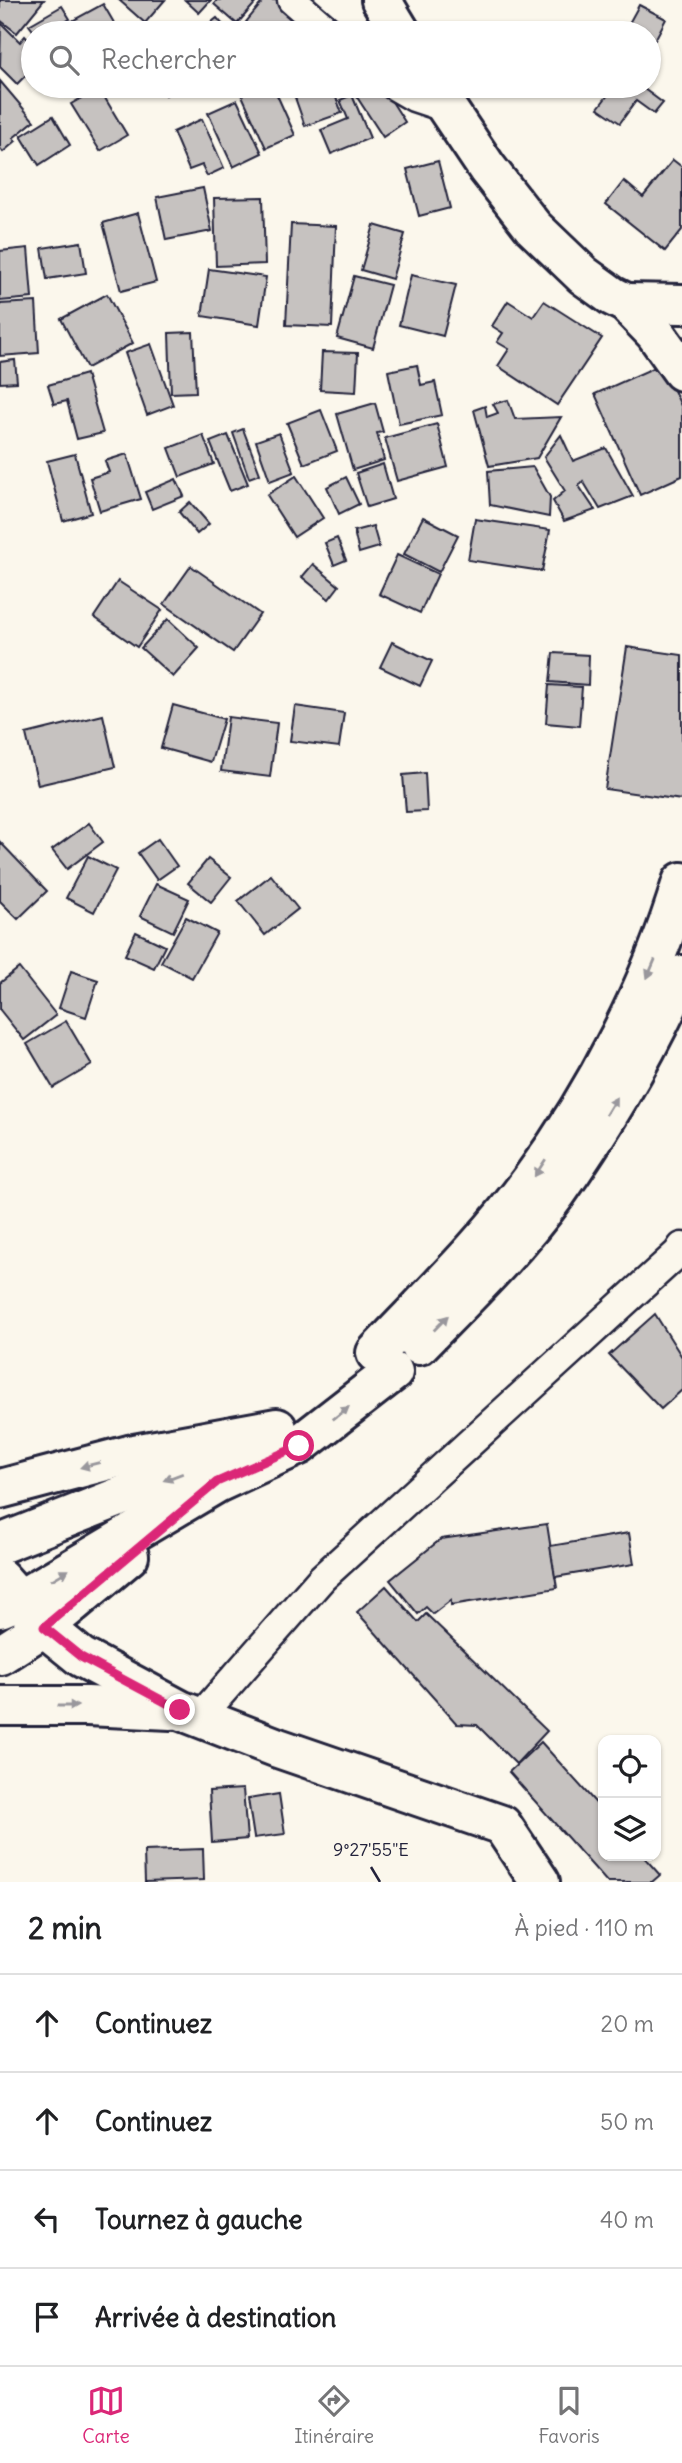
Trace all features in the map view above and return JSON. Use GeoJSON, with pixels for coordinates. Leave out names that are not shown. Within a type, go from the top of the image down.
{"type":"FeatureCollection","features":[{"type":"Feature","properties":{"kind":"main road"},"geometry":{"type":"LineString","coordinates":[[381,0],[394,21]]}},
{"type":"Feature","properties":{"kind":"main road"},"geometry":{"type":"LineString","coordinates":[[439,98],[508,198],[533,227],[583,275],[626,303],[655,333],[682,370]]}},
{"type":"Feature","properties":{"kind":"main road"},"geometry":{"type":"LineString","coordinates":[[626,303],[682,304]]}},
{"type":"Feature","properties":{"kind":"main road"},"geometry":{"type":"LineString","coordinates":[[0,1544],[204,1465],[277,1428],[385,1362],[467,1257],[532,1180],[578,1109],[622,1031],[667,930],[682,882]]}},
{"type":"Feature","properties":{"kind":"main road"},"geometry":{"type":"LineString","coordinates":[[540,1882],[502,1825],[278,1748],[190,1714],[81,1657],[6,1595],[217,1482],[299,1446],[385,1362],[488,1275],[555,1195],[647,1048],[682,975]]}},
{"type":"Feature","properties":{"kind":"main road"},"geometry":{"type":"LineString","coordinates":[[0,1489],[129,1455],[277,1428]]}},
{"type":"Feature","properties":{"kind":"main road"},"geometry":{"type":"LineString","coordinates":[[0,1655],[44,1627],[217,1482]]}},
{"type":"Feature","properties":{"kind":"main road"},"geometry":{"type":"LineString","coordinates":[[0,1706],[87,1706],[190,1714]]}},
{"type":"Feature","properties":{"kind":"street"},"geometry":{"type":"LineString","coordinates":[[292,0],[316,21]]}},
{"type":"Feature","properties":{"kind":"street"},"geometry":{"type":"LineString","coordinates":[[190,1714],[322,1578],[682,1247]]}},
{"type":"Feature","properties":{"kind":"building"},"geometry":{"type":"Polygon","coordinates":[[[0,0],[44,0],[27,21],[21,21],[21,28],[17,33],[0,20],[0,0]]]}},
{"type":"Feature","properties":{"kind":"building"},"geometry":{"type":"Polygon","coordinates":[[[119,0],[165,0],[147,21],[143,21],[119,0]]]}},
{"type":"Feature","properties":{"kind":"building"},"geometry":{"type":"Polygon","coordinates":[[[185,0],[211,0],[199,13],[185,0]]]}},
{"type":"Feature","properties":{"kind":"building"},"geometry":{"type":"Polygon","coordinates":[[[217,0],[258,0],[240,21],[234,21],[214,4],[217,0]]]}},
{"type":"Feature","properties":{"kind":"building"},"geometry":{"type":"Polygon","coordinates":[[[264,0],[281,0],[297,13],[291,21],[247,21],[264,0]]]}},
{"type":"Feature","properties":{"kind":"building"},"geometry":{"type":"Polygon","coordinates":[[[103,4],[113,21],[72,21],[103,4]]]}},
{"type":"Feature","properties":{"kind":"building"},"geometry":{"type":"Polygon","coordinates":[[[639,5],[666,19],[661,29],[661,21],[630,21],[639,5]]]}},
{"type":"Feature","properties":{"kind":"building"},"geometry":{"type":"Polygon","coordinates":[[[62,6],[70,19],[66,21],[36,21],[62,6]]]}},
{"type":"Feature","properties":{"kind":"building"},"geometry":{"type":"Polygon","coordinates":[[[1,23],[21,41],[21,80],[17,84],[0,67],[1,23]]]}},
{"type":"Feature","properties":{"kind":"building"},"geometry":{"type":"Polygon","coordinates":[[[0,81],[34,121],[13,138],[16,141],[3,152],[0,148],[0,81]]]}},
{"type":"Feature","properties":{"kind":"building"},"geometry":{"type":"Polygon","coordinates":[[[82,98],[105,98],[127,135],[100,151],[71,104],[82,98]]]}},
{"type":"Feature","properties":{"kind":"building"},"geometry":{"type":"Polygon","coordinates":[[[243,98],[278,98],[295,135],[266,148],[243,98]]]}},
{"type":"Feature","properties":{"kind":"building"},"geometry":{"type":"Polygon","coordinates":[[[295,98],[336,98],[342,113],[305,126],[295,98]]]}},
{"type":"Feature","properties":{"kind":"building"},"geometry":{"type":"Polygon","coordinates":[[[353,98],[370,138],[331,154],[321,130],[348,119],[340,100],[353,98]]]}},
{"type":"Feature","properties":{"kind":"building"},"geometry":{"type":"Polygon","coordinates":[[[358,98],[390,98],[405,122],[383,137],[358,98]]]}},
{"type":"Feature","properties":{"kind":"building"},"geometry":{"type":"Polygon","coordinates":[[[606,98],[656,98],[663,103],[654,114],[636,101],[620,123],[598,108],[606,98]]]}},
{"type":"Feature","properties":{"kind":"building"},"geometry":{"type":"Polygon","coordinates":[[[237,100],[262,153],[233,167],[208,113],[237,100]]]}},
{"type":"Feature","properties":{"kind":"building"},"geometry":{"type":"Polygon","coordinates":[[[53,116],[70,145],[39,165],[21,136],[53,116]]]}},
{"type":"Feature","properties":{"kind":"building"},"geometry":{"type":"Polygon","coordinates":[[[202,119],[224,168],[207,176],[202,165],[189,170],[173,132],[202,119]]]}},
{"type":"Feature","properties":{"kind":"building"},"geometry":{"type":"Polygon","coordinates":[[[673,160],[682,167],[682,230],[665,251],[606,204],[624,181],[643,197],[673,160]]]}},
{"type":"Feature","properties":{"kind":"building"},"geometry":{"type":"Polygon","coordinates":[[[438,161],[450,208],[419,216],[407,169],[438,161]]]}},
{"type":"Feature","properties":{"kind":"building"},"geometry":{"type":"Polygon","coordinates":[[[203,188],[212,231],[166,240],[157,197],[203,188]]]}},
{"type":"Feature","properties":{"kind":"building"},"geometry":{"type":"Polygon","coordinates":[[[263,197],[265,264],[216,266],[214,198],[263,197]]]}},
{"type":"Feature","properties":{"kind":"building"},"geometry":{"type":"Polygon","coordinates":[[[138,213],[156,282],[121,291],[103,223],[138,213]]]}},
{"type":"Feature","properties":{"kind":"building"},"geometry":{"type":"Polygon","coordinates":[[[291,224],[336,226],[332,327],[286,325],[291,224]]]}},
{"type":"Feature","properties":{"kind":"building"},"geometry":{"type":"Polygon","coordinates":[[[374,225],[405,234],[392,279],[361,270],[374,225]]]}},
{"type":"Feature","properties":{"kind":"building"},"geometry":{"type":"Polygon","coordinates":[[[81,242],[86,273],[47,279],[42,248],[81,242]]]}},
{"type":"Feature","properties":{"kind":"building"},"geometry":{"type":"Polygon","coordinates":[[[28,248],[32,298],[0,301],[0,251],[28,248]]]}},
{"type":"Feature","properties":{"kind":"building"},"geometry":{"type":"Polygon","coordinates":[[[209,269],[266,277],[259,325],[202,316],[209,269]]]}},
{"type":"Feature","properties":{"kind":"building"},"geometry":{"type":"Polygon","coordinates":[[[411,275],[456,285],[443,336],[399,325],[411,275]]]}},
{"type":"Feature","properties":{"kind":"building"},"geometry":{"type":"Polygon","coordinates":[[[354,276],[390,285],[373,348],[337,338],[354,276]]]}},
{"type":"Feature","properties":{"kind":"building"},"geometry":{"type":"Polygon","coordinates":[[[107,294],[133,343],[87,368],[61,319],[107,294]]]}},
{"type":"Feature","properties":{"kind":"building"},"geometry":{"type":"Polygon","coordinates":[[[508,301],[533,317],[544,301],[602,338],[557,405],[498,366],[509,349],[497,342],[503,333],[492,326],[508,301]]]}},
{"type":"Feature","properties":{"kind":"building"},"geometry":{"type":"Polygon","coordinates":[[[36,302],[39,353],[0,356],[0,304],[36,302]]]}},
{"type":"Feature","properties":{"kind":"building"},"geometry":{"type":"Polygon","coordinates":[[[193,332],[196,392],[171,393],[169,333],[193,332]]]}},
{"type":"Feature","properties":{"kind":"building"},"geometry":{"type":"Polygon","coordinates":[[[151,344],[173,405],[147,415],[125,353],[151,344]]]}},
{"type":"Feature","properties":{"kind":"building"},"geometry":{"type":"Polygon","coordinates":[[[322,352],[358,353],[356,392],[320,390],[322,352]]]}},
{"type":"Feature","properties":{"kind":"building"},"geometry":{"type":"Polygon","coordinates":[[[15,360],[17,382],[0,383],[0,362],[15,360]]]}},
{"type":"Feature","properties":{"kind":"building"},"geometry":{"type":"Polygon","coordinates":[[[662,364],[682,408],[682,476],[640,495],[595,394],[662,364]]]}},
{"type":"Feature","properties":{"kind":"building"},"geometry":{"type":"Polygon","coordinates":[[[417,365],[421,385],[435,382],[442,415],[399,424],[388,371],[417,365]]]}},
{"type":"Feature","properties":{"kind":"building"},"geometry":{"type":"Polygon","coordinates":[[[86,374],[103,433],[77,439],[67,401],[54,404],[48,385],[86,374]]]}},
{"type":"Feature","properties":{"kind":"building"},"geometry":{"type":"Polygon","coordinates":[[[508,400],[515,419],[561,417],[537,458],[489,466],[474,410],[485,406],[487,417],[498,413],[493,404],[508,400]]]}},
{"type":"Feature","properties":{"kind":"building"},"geometry":{"type":"Polygon","coordinates":[[[375,403],[383,432],[377,433],[384,460],[353,470],[337,414],[375,403]]]}},
{"type":"Feature","properties":{"kind":"building"},"geometry":{"type":"Polygon","coordinates":[[[321,410],[337,451],[304,464],[287,423],[321,410]]]}},
{"type":"Feature","properties":{"kind":"building"},"geometry":{"type":"Polygon","coordinates":[[[437,424],[448,467],[397,481],[385,438],[437,424]]]}},
{"type":"Feature","properties":{"kind":"building"},"geometry":{"type":"Polygon","coordinates":[[[243,429],[260,474],[249,478],[233,433],[243,429]]]}},
{"type":"Feature","properties":{"kind":"building"},"geometry":{"type":"Polygon","coordinates":[[[279,433],[294,472],[270,481],[256,441],[279,433]]]}},
{"type":"Feature","properties":{"kind":"building"},"geometry":{"type":"Polygon","coordinates":[[[203,435],[214,464],[180,477],[169,448],[203,435]]]}},
{"type":"Feature","properties":{"kind":"building"},"geometry":{"type":"Polygon","coordinates":[[[228,435],[248,484],[230,491],[210,442],[228,435]]]}},
{"type":"Feature","properties":{"kind":"building"},"geometry":{"type":"Polygon","coordinates":[[[561,435],[573,461],[606,448],[633,496],[600,509],[583,481],[579,486],[595,510],[564,521],[553,501],[565,491],[544,457],[561,435]]]}},
{"type":"Feature","properties":{"kind":"building"},"geometry":{"type":"Polygon","coordinates":[[[75,454],[91,513],[63,521],[47,461],[75,454]]]}},
{"type":"Feature","properties":{"kind":"building"},"geometry":{"type":"Polygon","coordinates":[[[127,454],[141,499],[100,511],[90,478],[109,472],[105,461],[127,454]]]}},
{"type":"Feature","properties":{"kind":"building"},"geometry":{"type":"Polygon","coordinates":[[[383,464],[393,499],[367,507],[356,473],[383,464]]]}},
{"type":"Feature","properties":{"kind":"building"},"geometry":{"type":"Polygon","coordinates":[[[533,467],[550,497],[549,517],[490,505],[488,471],[533,467]]]}},
{"type":"Feature","properties":{"kind":"building"},"geometry":{"type":"Polygon","coordinates":[[[296,476],[323,518],[294,537],[267,495],[296,476]]]}},
{"type":"Feature","properties":{"kind":"building"},"geometry":{"type":"Polygon","coordinates":[[[346,477],[359,504],[339,514],[327,487],[346,477]]]}},
{"type":"Feature","properties":{"kind":"building"},"geometry":{"type":"Polygon","coordinates":[[[176,479],[184,496],[152,509],[145,492],[176,479]]]}},
{"type":"Feature","properties":{"kind":"building"},"geometry":{"type":"Polygon","coordinates":[[[190,502],[209,524],[197,534],[179,512],[190,502]]]}},
{"type":"Feature","properties":{"kind":"building"},"geometry":{"type":"Polygon","coordinates":[[[423,517],[458,535],[439,572],[404,554],[423,517]]]}},
{"type":"Feature","properties":{"kind":"building"},"geometry":{"type":"Polygon","coordinates":[[[475,519],[550,530],[542,571],[468,560],[475,519]]]}},
{"type":"Feature","properties":{"kind":"building"},"geometry":{"type":"Polygon","coordinates":[[[373,526],[379,547],[359,553],[354,531],[373,526]]]}},
{"type":"Feature","properties":{"kind":"building"},"geometry":{"type":"Polygon","coordinates":[[[337,538],[346,560],[334,565],[325,543],[337,538]]]}},
{"type":"Feature","properties":{"kind":"building"},"geometry":{"type":"Polygon","coordinates":[[[397,555],[438,574],[420,613],[379,594],[397,555]]]}},
{"type":"Feature","properties":{"kind":"building"},"geometry":{"type":"Polygon","coordinates":[[[313,564],[339,586],[329,599],[302,577],[313,564]]]}},
{"type":"Feature","properties":{"kind":"building"},"geometry":{"type":"Polygon","coordinates":[[[191,566],[260,614],[233,652],[164,604],[191,566]]]}},
{"type":"Feature","properties":{"kind":"building"},"geometry":{"type":"Polygon","coordinates":[[[118,581],[162,610],[137,647],[94,617],[118,581]]]}},
{"type":"Feature","properties":{"kind":"building"},"geometry":{"type":"Polygon","coordinates":[[[168,619],[199,648],[173,677],[141,648],[168,619]]]}},
{"type":"Feature","properties":{"kind":"building"},"geometry":{"type":"Polygon","coordinates":[[[392,642],[432,661],[420,686],[380,667],[392,642]]]}},
{"type":"Feature","properties":{"kind":"building"},"geometry":{"type":"Polygon","coordinates":[[[627,647],[682,655],[682,800],[605,789],[627,647]]]}},
{"type":"Feature","properties":{"kind":"building"},"geometry":{"type":"Polygon","coordinates":[[[553,653],[589,655],[588,685],[550,682],[553,653]]]}},
{"type":"Feature","properties":{"kind":"building"},"geometry":{"type":"Polygon","coordinates":[[[549,685],[582,687],[579,726],[546,723],[549,685]]]}},
{"type":"Feature","properties":{"kind":"building"},"geometry":{"type":"Polygon","coordinates":[[[173,705],[224,719],[211,762],[161,748],[173,705]]]}},
{"type":"Feature","properties":{"kind":"building"},"geometry":{"type":"Polygon","coordinates":[[[295,706],[344,713],[339,747],[290,741],[295,706]]]}},
{"type":"Feature","properties":{"kind":"building"},"geometry":{"type":"Polygon","coordinates":[[[103,715],[115,767],[38,785],[26,734],[103,715]]]}},
{"type":"Feature","properties":{"kind":"building"},"geometry":{"type":"Polygon","coordinates":[[[228,717],[277,723],[270,777],[221,771],[228,717]]]}},
{"type":"Feature","properties":{"kind":"building"},"geometry":{"type":"Polygon","coordinates":[[[425,773],[427,811],[406,812],[403,775],[425,773]]]}},
{"type":"Feature","properties":{"kind":"building"},"geometry":{"type":"Polygon","coordinates":[[[89,823],[103,842],[67,869],[52,850],[89,823]]]}},
{"type":"Feature","properties":{"kind":"building"},"geometry":{"type":"Polygon","coordinates":[[[158,839],[177,866],[157,880],[138,853],[158,839]]]}},
{"type":"Feature","properties":{"kind":"building"},"geometry":{"type":"Polygon","coordinates":[[[0,842],[47,891],[18,919],[0,901],[0,842]]]}},
{"type":"Feature","properties":{"kind":"building"},"geometry":{"type":"Polygon","coordinates":[[[88,856],[116,870],[94,912],[66,898],[88,856]]]}},
{"type":"Feature","properties":{"kind":"building"},"geometry":{"type":"Polygon","coordinates":[[[208,859],[231,877],[211,902],[188,883],[208,859]]]}},
{"type":"Feature","properties":{"kind":"building"},"geometry":{"type":"Polygon","coordinates":[[[271,875],[298,909],[265,935],[238,901],[271,875]]]}},
{"type":"Feature","properties":{"kind":"building"},"geometry":{"type":"Polygon","coordinates":[[[156,884],[189,899],[173,932],[140,916],[156,884]]]}},
{"type":"Feature","properties":{"kind":"building"},"geometry":{"type":"Polygon","coordinates":[[[186,917],[217,933],[192,978],[161,962],[186,917]]]}},
{"type":"Feature","properties":{"kind":"building"},"geometry":{"type":"Polygon","coordinates":[[[136,932],[165,946],[154,968],[125,955],[136,932]]]}},
{"type":"Feature","properties":{"kind":"building"},"geometry":{"type":"Polygon","coordinates":[[[19,968],[56,1015],[24,1040],[0,1010],[0,983],[19,968]]]}},
{"type":"Feature","properties":{"kind":"building"},"geometry":{"type":"Polygon","coordinates":[[[71,971],[98,980],[86,1017],[59,1008],[71,971]]]}},
{"type":"Feature","properties":{"kind":"building"},"geometry":{"type":"Polygon","coordinates":[[[66,1021],[92,1065],[53,1088],[27,1044],[66,1021]]]}},
{"type":"Feature","properties":{"kind":"building"},"geometry":{"type":"Polygon","coordinates":[[[655,1314],[682,1357],[682,1390],[661,1409],[609,1355],[655,1314]]]}},
{"type":"Feature","properties":{"kind":"building"},"geometry":{"type":"Polygon","coordinates":[[[547,1524],[557,1588],[451,1605],[451,1600],[433,1614],[426,1607],[418,1614],[390,1580],[441,1539],[547,1524]]]}},
{"type":"Feature","properties":{"kind":"building"},"geometry":{"type":"Polygon","coordinates":[[[629,1533],[634,1564],[555,1577],[550,1546],[629,1533]]]}},
{"type":"Feature","properties":{"kind":"building"},"geometry":{"type":"Polygon","coordinates":[[[386,1586],[418,1622],[426,1614],[547,1731],[516,1764],[477,1725],[457,1724],[357,1612],[386,1586]]]}},
{"type":"Feature","properties":{"kind":"building"},"geometry":{"type":"Polygon","coordinates":[[[541,1742],[598,1805],[598,1861],[647,1861],[660,1875],[652,1882],[607,1882],[509,1772],[541,1742]]]}},
{"type":"Feature","properties":{"kind":"building"},"geometry":{"type":"Polygon","coordinates":[[[243,1789],[247,1839],[212,1842],[209,1791],[243,1789]]]}},
{"type":"Feature","properties":{"kind":"building"},"geometry":{"type":"Polygon","coordinates":[[[279,1794],[285,1834],[254,1838],[248,1799],[279,1794]]]}},
{"type":"Feature","properties":{"kind":"building"},"geometry":{"type":"Polygon","coordinates":[[[203,1849],[204,1880],[145,1882],[144,1851],[203,1849]]]}},
{"type":"Feature","properties":{"kind":"route"},"geometry":{"type":"LineString","coordinates":[[180,1710],[81,1657],[44,1627],[217,1482],[299,1446]]}}]}
